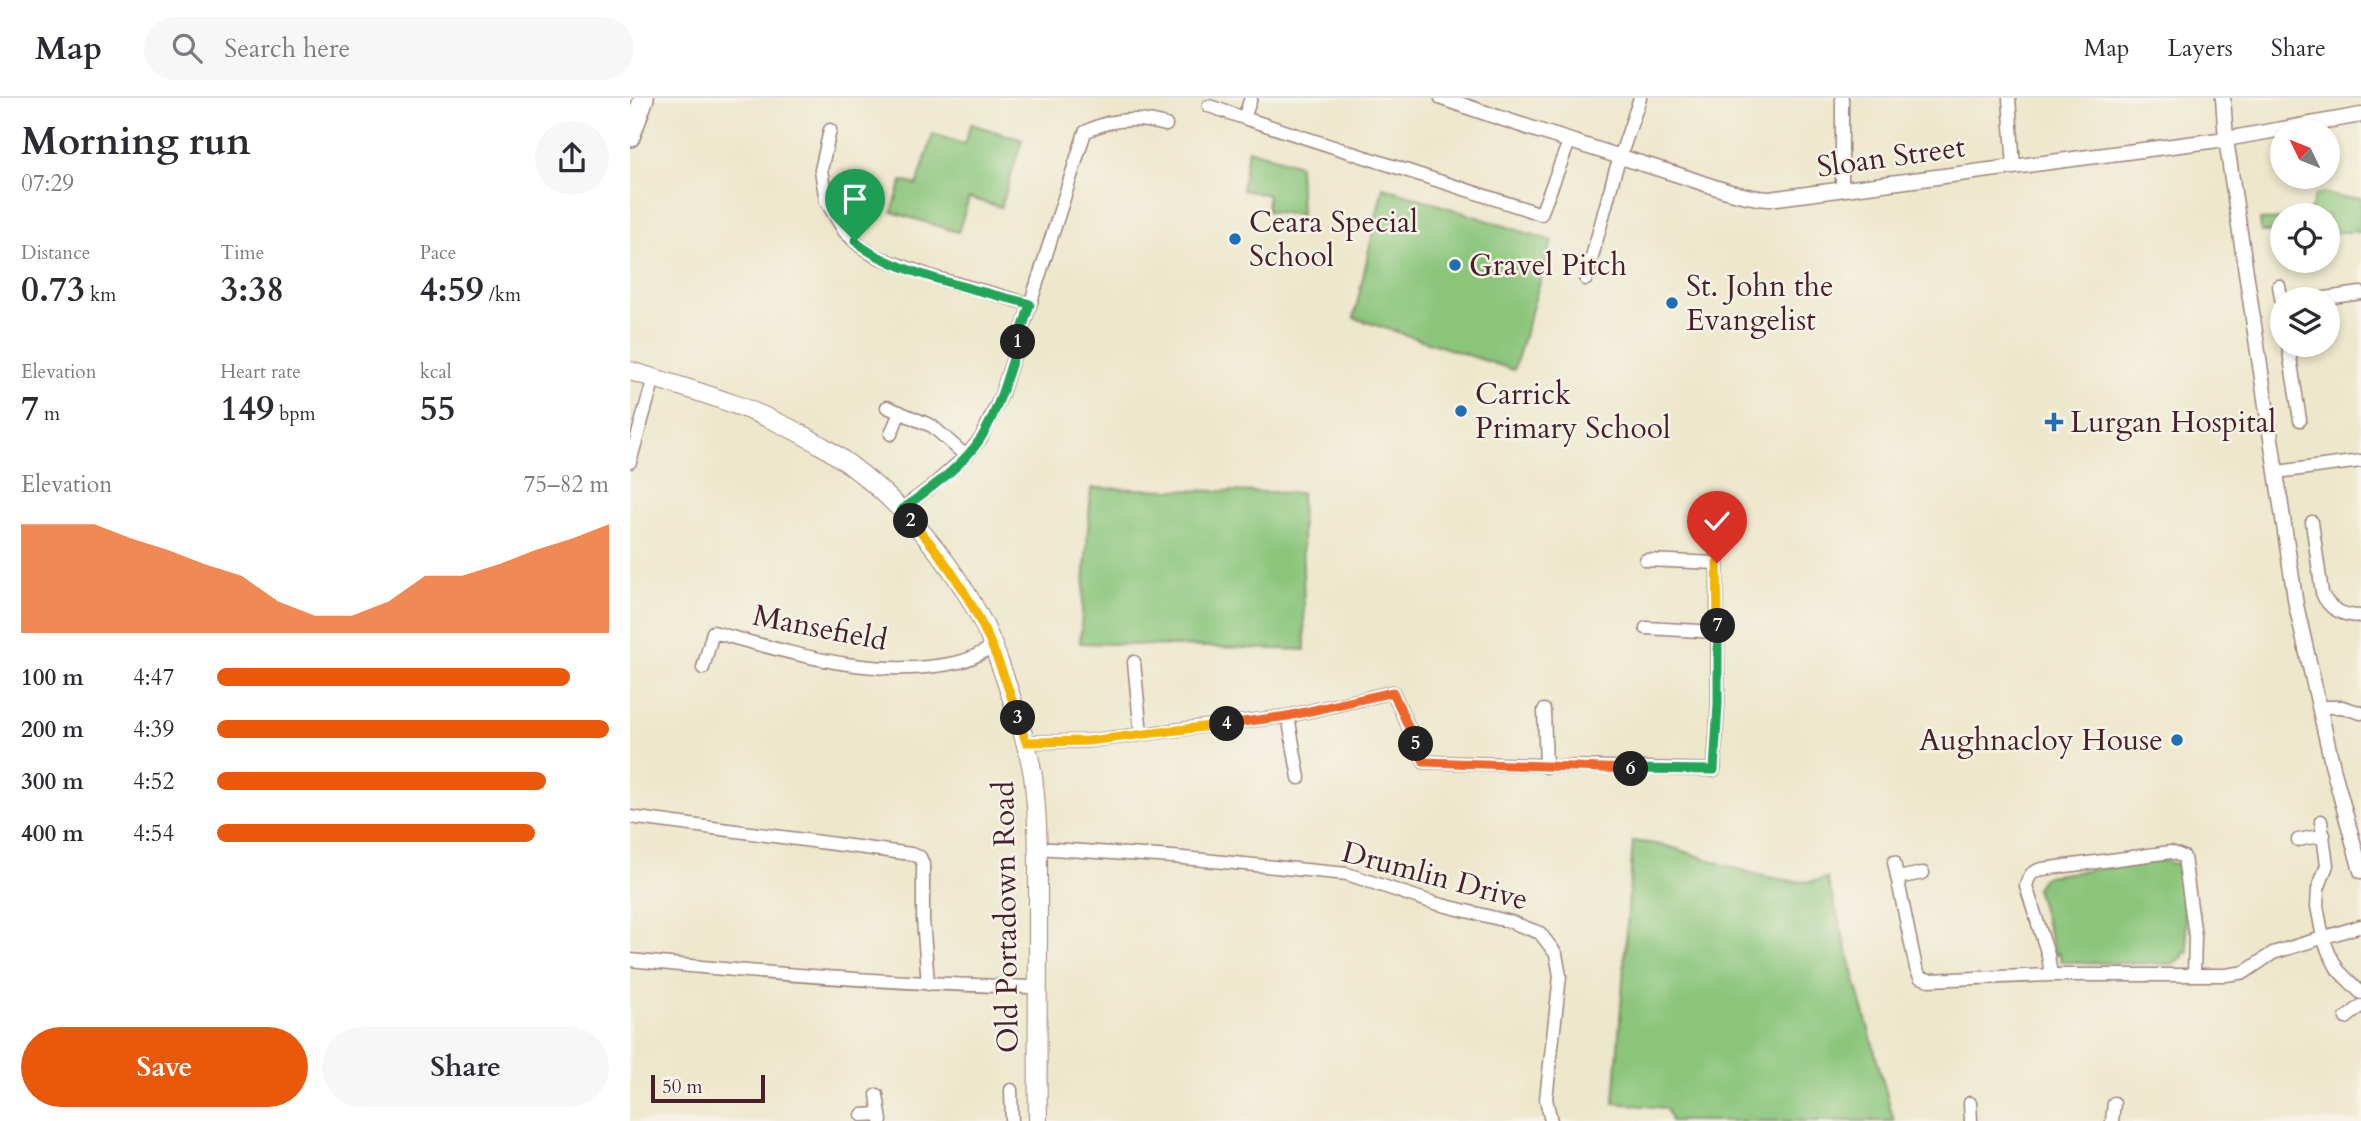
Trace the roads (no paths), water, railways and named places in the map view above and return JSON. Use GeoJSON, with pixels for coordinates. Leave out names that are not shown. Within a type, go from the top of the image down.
{"type":"FeatureCollection","features":[{"type":"Feature","properties":{"kind":"highway"},"geometry":{"type":"LineString","coordinates":[[630,137],[640,104]]}},
{"type":"Feature","properties":{"kind":"main road","name":"Old Portadown Road"},"geometry":{"type":"LineString","coordinates":[[630,371],[731,403],[788,428],[849,464],[901,510],[920,531],[958,581],[984,625],[1005,674],[1026,742],[1033,776],[1037,848],[1038,1121]]}},
{"type":"Feature","properties":{"kind":"street"},"geometry":{"type":"LineString","coordinates":[[1244,118],[1251,98]]}},
{"type":"Feature","properties":{"kind":"street","name":"Sloan Street"},"geometry":{"type":"LineString","coordinates":[[1442,98],[1569,142],[1750,198],[1769,199],[2226,139],[2361,115]]}},
{"type":"Feature","properties":{"kind":"street"},"geometry":{"type":"LineString","coordinates":[[1586,279],[1640,98]]}},
{"type":"Feature","properties":{"kind":"street"},"geometry":{"type":"LineString","coordinates":[[1842,98],[1842,190]]}},
{"type":"Feature","properties":{"kind":"street"},"geometry":{"type":"LineString","coordinates":[[2009,98],[2014,167]]}},
{"type":"Feature","properties":{"kind":"street"},"geometry":{"type":"LineString","coordinates":[[2223,98],[2226,139],[2296,605],[2361,872]]}},
{"type":"Feature","properties":{"kind":"street"},"geometry":{"type":"LineString","coordinates":[[1209,106],[1541,214],[1569,142]]}},
{"type":"Feature","properties":{"kind":"street"},"geometry":{"type":"LineString","coordinates":[[901,510],[966,456],[981,438],[1001,396],[1085,132],[1097,125],[1113,121],[1145,119],[1166,125]]}},
{"type":"Feature","properties":{"kind":"street"},"geometry":{"type":"LineString","coordinates":[[830,130],[821,170],[827,201],[844,231],[860,246],[875,256],[936,278],[1030,304]]}},
{"type":"Feature","properties":{"kind":"street"},"geometry":{"type":"LineString","coordinates":[[2340,296],[2361,293]]}},
{"type":"Feature","properties":{"kind":"street"},"geometry":{"type":"LineString","coordinates":[[2290,357],[2300,420]]}},
{"type":"Feature","properties":{"kind":"street"},"geometry":{"type":"LineString","coordinates":[[630,462],[654,378]]}},
{"type":"Feature","properties":{"kind":"street"},"geometry":{"type":"LineString","coordinates":[[887,407],[932,426],[966,456]]}},
{"type":"Feature","properties":{"kind":"street"},"geometry":{"type":"LineString","coordinates":[[891,434],[900,412]]}},
{"type":"Feature","properties":{"kind":"street"},"geometry":{"type":"LineString","coordinates":[[2277,472],[2361,461]]}},
{"type":"Feature","properties":{"kind":"street"},"geometry":{"type":"LineString","coordinates":[[2312,522],[2322,593],[2326,602],[2332,609],[2361,616]]}},
{"type":"Feature","properties":{"kind":"street"},"geometry":{"type":"LineString","coordinates":[[1026,742],[1088,741],[1288,716],[1393,692],[1424,762],[1714,770],[1718,704],[1717,563],[1646,560]]}},
{"type":"Feature","properties":{"kind":"street"},"geometry":{"type":"LineString","coordinates":[[1646,628],[1718,632]]}},
{"type":"Feature","properties":{"kind":"street","name":"Mansefield"},"geometry":{"type":"LineString","coordinates":[[703,668],[713,632],[818,660],[893,669],[960,662],[993,646]]}},
{"type":"Feature","properties":{"kind":"street"},"geometry":{"type":"LineString","coordinates":[[1134,662],[1141,734]]}},
{"type":"Feature","properties":{"kind":"street"},"geometry":{"type":"LineString","coordinates":[[2319,707],[2342,707],[2361,713]]}},
{"type":"Feature","properties":{"kind":"street"},"geometry":{"type":"LineString","coordinates":[[1545,710],[1546,767]]}},
{"type":"Feature","properties":{"kind":"street"},"geometry":{"type":"LineString","coordinates":[[1288,716],[1299,778]]}},
{"type":"Feature","properties":{"kind":"street"},"geometry":{"type":"LineString","coordinates":[[630,817],[920,857],[923,864],[923,919],[928,984]]}},
{"type":"Feature","properties":{"kind":"street"},"geometry":{"type":"LineString","coordinates":[[2321,821],[2326,865],[2318,889],[2317,906],[2323,938],[2338,970],[2361,993]]}},
{"type":"Feature","properties":{"kind":"street"},"geometry":{"type":"LineString","coordinates":[[2298,840],[2324,835]]}},
{"type":"Feature","properties":{"kind":"street","name":"Drumlin Drive"},"geometry":{"type":"LineString","coordinates":[[1037,848],[1173,857],[1347,874],[1434,903],[1511,922],[1540,933],[1556,954],[1560,976],[1546,1099],[1550,1121]]}},
{"type":"Feature","properties":{"kind":"street"},"geometry":{"type":"LineString","coordinates":[[2051,975],[2048,955],[2026,886],[2028,877],[2043,869],[2171,852],[2184,857],[2195,936],[2194,974]]}},
{"type":"Feature","properties":{"kind":"street"},"geometry":{"type":"LineString","coordinates":[[1894,862],[1920,976],[1929,980],[2051,975],[2226,975],[2245,972],[2273,953],[2361,926]]}},
{"type":"Feature","properties":{"kind":"street"},"geometry":{"type":"LineString","coordinates":[[1897,878],[1923,873]]}},
{"type":"Feature","properties":{"kind":"street"},"geometry":{"type":"LineString","coordinates":[[630,960],[714,969],[928,984],[1037,987]]}},
{"type":"Feature","properties":{"kind":"street"},"geometry":{"type":"LineString","coordinates":[[2346,1018],[2361,1006]]}},
{"type":"Feature","properties":{"kind":"street"},"geometry":{"type":"LineString","coordinates":[[1011,1090],[1012,1121]]}},
{"type":"Feature","properties":{"kind":"street"},"geometry":{"type":"LineString","coordinates":[[862,1115],[880,1118],[877,1096]]}},
{"type":"Feature","properties":{"kind":"street"},"geometry":{"type":"LineString","coordinates":[[1970,1103],[1970,1121]]}},
{"type":"Feature","properties":{"kind":"street"},"geometry":{"type":"LineString","coordinates":[[2112,1121],[2114,1103]]}},
{"type":"Feature","properties":{"kind":"place","name":"Ceara Special School"},"geometry":{"type":"Point","coordinates":[1235,239]}},
{"type":"Feature","properties":{"kind":"place","name":"Gravel Pitch"},"geometry":{"type":"Point","coordinates":[1455,265]}},
{"type":"Feature","properties":{"kind":"place","name":"St. John the Evangelist"},"geometry":{"type":"Point","coordinates":[1672,303]}},
{"type":"Feature","properties":{"kind":"place","name":"Carrick Primary School"},"geometry":{"type":"Point","coordinates":[1461,411]}},
{"type":"Feature","properties":{"kind":"place","name":"Lurgan Hospital"},"geometry":{"type":"Point","coordinates":[2054,422]}},
{"type":"Feature","properties":{"kind":"place","name":"Aughnacloy House"},"geometry":{"type":"Point","coordinates":[2177,740]}}]}
